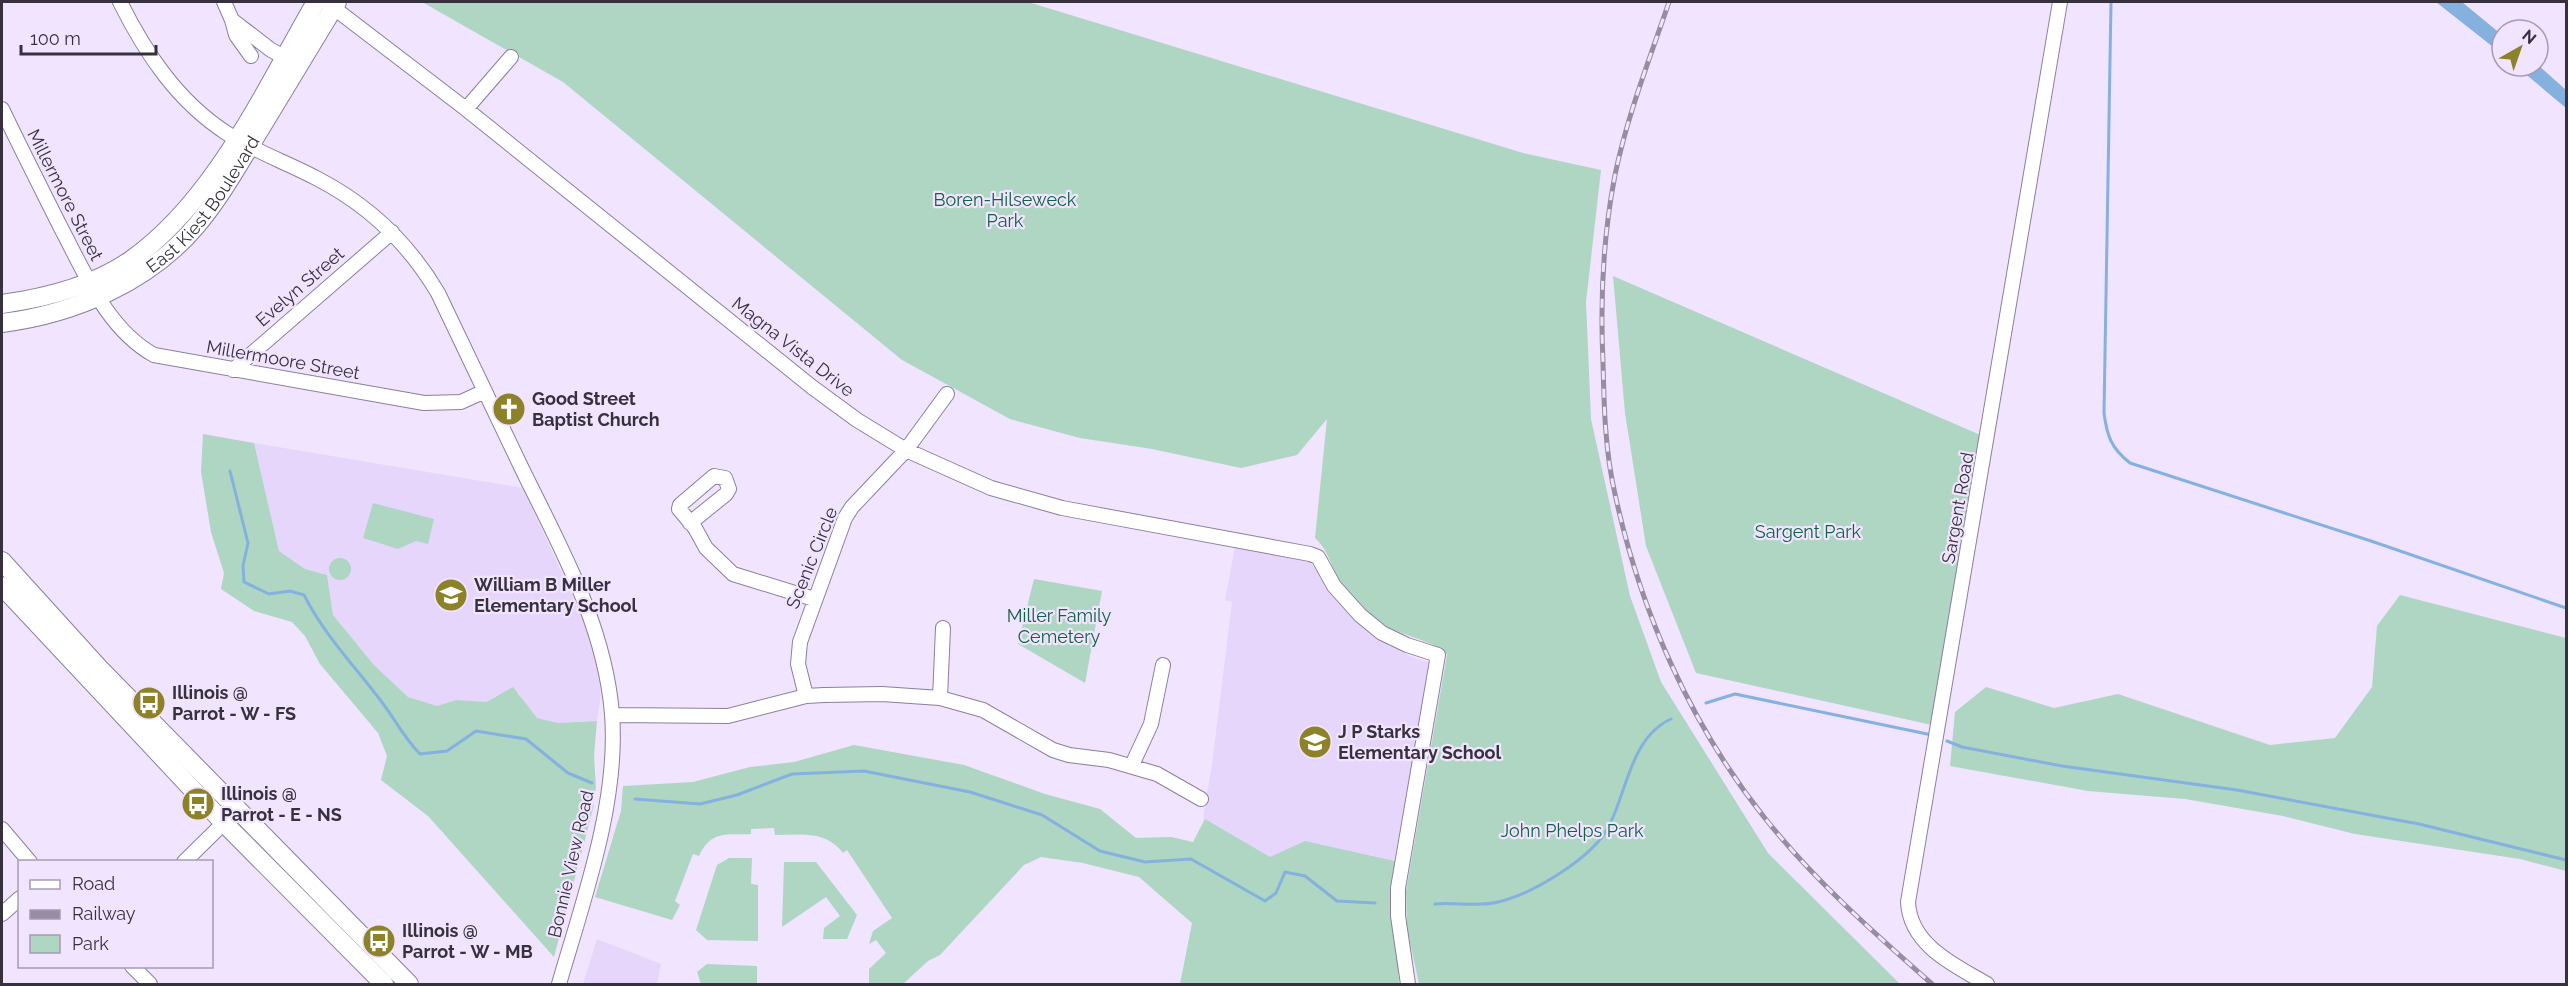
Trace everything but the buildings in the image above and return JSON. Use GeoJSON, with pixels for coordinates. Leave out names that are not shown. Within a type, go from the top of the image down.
{"type":"FeatureCollection","features":[{"type":"Feature","properties":{"kind":"main road","name":"East Kiest Boulevard"},"geometry":{"type":"LineString","coordinates":[[243,142],[284,57],[328,3]]}},
{"type":"Feature","properties":{"kind":"main road","name":"East Kiest Boulevard"},"geometry":{"type":"LineString","coordinates":[[2,322],[58,312],[94,289],[160,236],[243,142],[328,3]]}},
{"type":"Feature","properties":{"kind":"main road","name":"East Kiest Boulevard"},"geometry":{"type":"LineString","coordinates":[[2,304],[51,294],[94,289]]}},
{"type":"Feature","properties":{"kind":"main road"},"geometry":{"type":"LineString","coordinates":[[2,561],[93,674],[224,823],[384,984]]}},
{"type":"Feature","properties":{"kind":"main road"},"geometry":{"type":"LineString","coordinates":[[2,586],[238,809],[406,983]]}},
{"type":"Feature","properties":{"kind":"main road"},"geometry":{"type":"LineString","coordinates":[[281,881],[295,867]]}},
{"type":"Feature","properties":{"kind":"street","name":"Bonnie View Road"},"geometry":{"type":"LineString","coordinates":[[120,2],[136,34],[157,66],[198,111],[243,142],[333,187],[352,199],[392,232],[416,258],[438,293],[484,392],[562,548],[596,633],[606,670],[612,715],[612,748],[604,818],[559,984]]}},
{"type":"Feature","properties":{"kind":"street"},"geometry":{"type":"LineString","coordinates":[[224,2],[236,35],[251,56]]}},
{"type":"Feature","properties":{"kind":"street","name":"Sargent Road"},"geometry":{"type":"LineString","coordinates":[[1987,984],[1949,962],[1921,939],[1912,927],[1908,902],[2060,2]]}},
{"type":"Feature","properties":{"kind":"street","name":"Magna Vista Drive"},"geometry":{"type":"LineString","coordinates":[[328,3],[466,109],[812,387],[857,420],[906,450],[991,488],[1062,508],[1318,557],[1334,586],[1360,615],[1382,633],[1434,652],[1439,660],[1398,888],[1398,916],[1408,984]]}},
{"type":"Feature","properties":{"kind":"street"},"geometry":{"type":"LineString","coordinates":[[232,20],[271,50],[284,57]]}},
{"type":"Feature","properties":{"kind":"street"},"geometry":{"type":"LineString","coordinates":[[466,109],[510,57]]}},
{"type":"Feature","properties":{"kind":"street","name":"Millermore Street"},"geometry":{"type":"LineString","coordinates":[[2,109],[94,289]]}},
{"type":"Feature","properties":{"kind":"street","name":"Evelyn Street"},"geometry":{"type":"LineString","coordinates":[[233,370],[392,232]]}},
{"type":"Feature","properties":{"kind":"street","name":"Millermoore Street"},"geometry":{"type":"LineString","coordinates":[[94,289],[126,335],[154,355],[442,404],[461,402],[484,392]]}},
{"type":"Feature","properties":{"kind":"street","name":"Scenic Circle"},"geometry":{"type":"LineString","coordinates":[[806,696],[798,653],[814,598],[845,518],[852,507],[906,450],[947,394]]}},
{"type":"Feature","properties":{"kind":"street"},"geometry":{"type":"LineString","coordinates":[[690,523],[706,548],[733,574],[814,598]]}},
{"type":"Feature","properties":{"kind":"street"},"geometry":{"type":"LineString","coordinates":[[940,698],[943,628]]}},
{"type":"Feature","properties":{"kind":"street"},"geometry":{"type":"LineString","coordinates":[[1132,765],[1151,724],[1162,665]]}},
{"type":"Feature","properties":{"kind":"street"},"geometry":{"type":"LineString","coordinates":[[612,715],[728,716],[806,696],[882,694],[940,698],[983,710],[1053,750],[1132,765],[1171,780],[1201,799]]}},
{"type":"Feature","properties":{"kind":"street"},"geometry":{"type":"LineString","coordinates":[[185,860],[238,809]]}},
{"type":"Feature","properties":{"kind":"street"},"geometry":{"type":"LineString","coordinates":[[2,829],[29,860]]}},
{"type":"Feature","properties":{"kind":"street"},"geometry":{"type":"LineString","coordinates":[[2,914],[18,900]]}},
{"type":"Feature","properties":{"kind":"street"},"geometry":{"type":"LineString","coordinates":[[134,968],[150,984]]}},
{"type":"Feature","properties":{"kind":"shaded area","name":"William B Miller Elementary School"},"geometry":{"type":"Polygon","coordinates":[[[254,443],[523,488],[593,641],[601,694],[597,721],[558,723],[537,718],[519,693],[497,695],[486,702],[456,700],[437,706],[408,697],[374,665],[333,615],[327,575],[305,569],[279,551],[254,443]]]}},
{"type":"Feature","properties":{"kind":"shaded area","name":"J P Starks Elementary School"},"geometry":{"type":"Polygon","coordinates":[[[1235,547],[1308,559],[1344,608],[1377,638],[1412,657],[1431,663],[1389,889],[1202,855],[1204,811],[1212,765],[1232,602],[1225,600],[1235,547]]]}},
{"type":"Feature","properties":{"kind":"shaded area"},"geometry":{"type":"Polygon","coordinates":[[[597,939],[661,964],[657,984],[583,984],[597,939]]]}},
{"type":"Feature","properties":{"kind":"green space"},"geometry":{"type":"Polygon","coordinates":[[[422,2],[1028,2],[1523,153],[1601,170],[1586,302],[1591,419],[1630,596],[1661,682],[1768,853],[1900,984],[1419,984],[1407,928],[1406,891],[1447,655],[1436,646],[1389,628],[1364,610],[1344,587],[1323,547],[1315,538],[1327,419],[1297,455],[1241,468],[1152,449],[1080,438],[1010,419],[902,360],[563,82],[422,2]]]}},
{"type":"Feature","properties":{"kind":"green space","name":"Sargent Park"},"geometry":{"type":"Polygon","coordinates":[[[1613,276],[1985,437],[1932,725],[1696,673],[1646,546],[1625,413],[1613,276]]]}},
{"type":"Feature","properties":{"kind":"green space"},"geometry":{"type":"Polygon","coordinates":[[[203,434],[254,443],[279,551],[305,569],[327,575],[333,615],[374,665],[408,697],[437,706],[456,700],[486,702],[513,687],[537,718],[558,723],[597,721],[594,756],[596,788],[592,802],[594,805],[554,957],[428,816],[381,780],[387,756],[378,733],[320,664],[305,636],[292,622],[254,611],[221,589],[224,573],[211,532],[201,472],[203,434]]]}},
{"type":"Feature","properties":{"kind":"green space"},"geometry":{"type":"Polygon","coordinates":[[[373,503],[434,519],[428,544],[416,541],[398,549],[363,538],[373,503]]]}},
{"type":"Feature","properties":{"kind":"green space"},"geometry":{"type":"Polygon","coordinates":[[[340,558],[348,561],[351,569],[348,577],[340,580],[332,577],[329,569],[332,561],[340,558]]]}},
{"type":"Feature","properties":{"kind":"green space","name":"Miller Family Cemetery"},"geometry":{"type":"Polygon","coordinates":[[[1034,579],[1102,591],[1085,683],[1018,644],[1034,579]]]}},
{"type":"Feature","properties":{"kind":"green space"},"geometry":{"type":"Polygon","coordinates":[[[2400,595],[2566,638],[2566,871],[2520,859],[2355,834],[2283,816],[2185,799],[2088,791],[1950,766],[1955,712],[1986,687],[2054,708],[2118,694],[2270,745],[2335,738],[2372,687],[2377,626],[2400,595]]]}},
{"type":"Feature","properties":{"kind":"green space"},"geometry":{"type":"Polygon","coordinates":[[[854,745],[964,765],[1045,794],[1100,809],[1136,838],[1171,837],[1193,842],[1205,819],[1270,857],[1305,841],[1399,862],[1395,898],[1399,984],[1180,984],[1192,923],[1139,877],[1083,863],[1041,857],[1024,865],[940,955],[928,961],[903,984],[869,984],[869,969],[886,953],[876,940],[869,944],[873,931],[892,918],[847,850],[843,853],[828,840],[812,835],[775,835],[774,828],[751,829],[751,834],[720,836],[709,842],[699,856],[693,854],[675,901],[680,905],[672,920],[595,897],[621,811],[623,786],[693,782],[750,767],[794,762],[854,745]]]}},
{"type":"Feature","properties":{"kind":"green space"},"geometry":{"type":"Polygon","coordinates":[[[729,858],[752,858],[751,884],[758,885],[758,941],[707,940],[696,930],[717,865],[729,858]]]}},
{"type":"Feature","properties":{"kind":"green space"},"geometry":{"type":"Polygon","coordinates":[[[784,862],[816,862],[857,915],[847,939],[823,939],[824,928],[840,916],[826,897],[782,927],[784,862]]]}},
{"type":"Feature","properties":{"kind":"green space"},"geometry":{"type":"Polygon","coordinates":[[[707,964],[757,966],[757,984],[701,984],[697,972],[707,964]]]}},
{"type":"Feature","properties":{"kind":"water"},"geometry":{"type":"Polygon","coordinates":[[[2436,2],[2462,2],[2490,25],[2490,45],[2436,2]]]}},
{"type":"Feature","properties":{"kind":"water"},"geometry":{"type":"Polygon","coordinates":[[[2550,76],[2566,90],[2566,108],[2530,78],[2550,78],[2550,76]]]}},
{"type":"Feature","properties":{"kind":"waterway"},"geometry":{"type":"LineString","coordinates":[[2111,2],[2104,413],[2114,447],[2130,463],[2371,541],[2566,608]]}},
{"type":"Feature","properties":{"kind":"waterway"},"geometry":{"type":"LineString","coordinates":[[230,471],[248,543],[243,566],[244,582],[269,594],[290,591],[304,595],[330,637],[420,754],[447,751],[476,731],[526,739],[568,773],[592,783]]}},
{"type":"Feature","properties":{"kind":"waterway"},"geometry":{"type":"LineString","coordinates":[[1706,703],[1735,694],[1932,735]]}},
{"type":"Feature","properties":{"kind":"waterway"},"geometry":{"type":"LineString","coordinates":[[1435,904],[1484,904],[1512,898],[1544,883],[1576,862],[1590,850],[1609,826],[1632,766],[1647,738],[1671,719]]}},
{"type":"Feature","properties":{"kind":"waterway"},"geometry":{"type":"LineString","coordinates":[[1947,741],[1962,747],[2062,766],[2237,790],[2419,824],[2566,860]]}},
{"type":"Feature","properties":{"kind":"waterway"},"geometry":{"type":"LineString","coordinates":[[635,799],[700,804],[737,795],[792,774],[864,771],[970,792],[1042,815],[1100,851],[1145,862],[1191,859],[1265,901],[1276,893],[1285,872],[1305,876],[1337,901],[1375,903]]}},
{"type":"Feature","properties":{"kind":"railway"},"geometry":{"type":"LineString","coordinates":[[1669,2],[1639,87],[1620,153],[1611,198],[1603,268],[1602,315],[1606,428],[1612,478],[1626,537],[1638,580],[1671,664],[1691,705],[1737,781],[1783,840],[1823,883],[1932,984]]}},
{"type":"Feature","properties":{"kind":"place","name":"Good Street Baptist Church"},"geometry":{"type":"Point","coordinates":[509,409]}},
{"type":"Feature","properties":{"kind":"place","name":"William B Miller Elementary School"},"geometry":{"type":"Point","coordinates":[451,595]}},
{"type":"Feature","properties":{"kind":"place","name":"Illinois @ Parrot - W - FS"},"geometry":{"type":"Point","coordinates":[149,703]}},
{"type":"Feature","properties":{"kind":"place","name":"J P Starks Elementary School"},"geometry":{"type":"Point","coordinates":[1315,742]}},
{"type":"Feature","properties":{"kind":"place","name":"Illinois @ Parrot - E - NS"},"geometry":{"type":"Point","coordinates":[198,804]}},
{"type":"Feature","properties":{"kind":"place","name":"Illinois @ Parrot - W - MB"},"geometry":{"type":"Point","coordinates":[379,941]}},
{"type":"Feature","properties":{"kind":"park label","name":"Boren-Hilseweck Park"},"geometry":{"type":"Point","coordinates":[1005,210]}},
{"type":"Feature","properties":{"kind":"park label","name":"John Phelps Park"},"geometry":{"type":"Point","coordinates":[1572,831]}}]}
